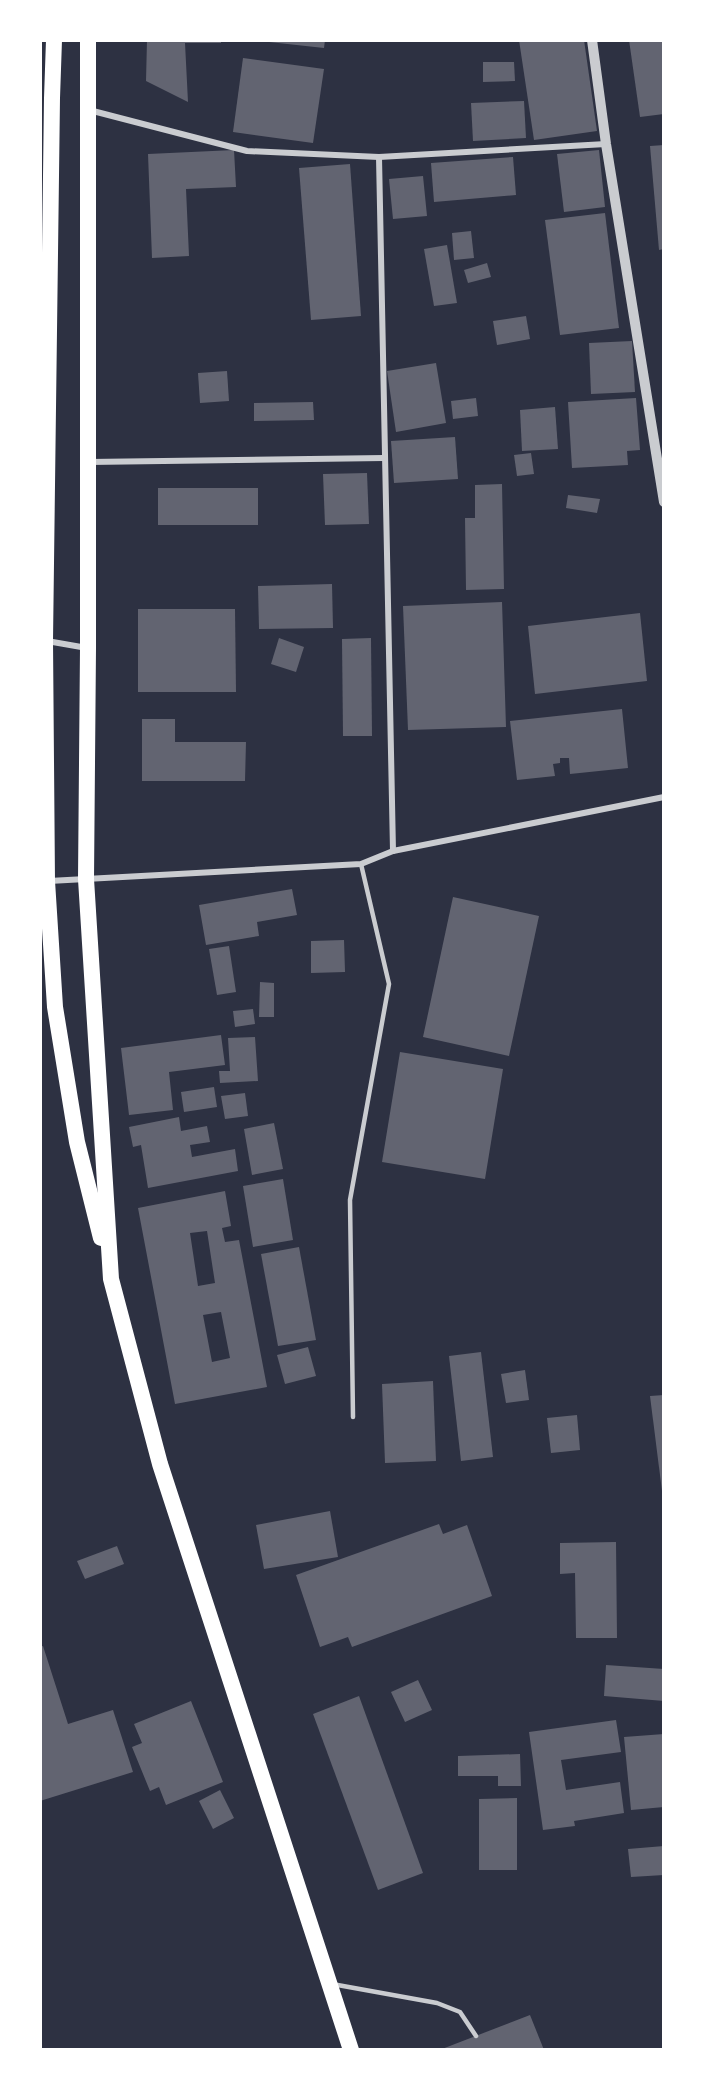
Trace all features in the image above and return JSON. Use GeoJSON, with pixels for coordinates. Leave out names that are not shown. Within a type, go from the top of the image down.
{"type":"FeatureCollection","features":[{"type":"Feature","properties":{"kind":"highway"},"geometry":{"type":"LineString","coordinates":[[54,40],[43,640],[47,881],[55,1007],[77,1142],[160,1464],[351,2049]]}},
{"type":"Feature","properties":{"kind":"highway"},"geometry":{"type":"LineString","coordinates":[[88,40],[86,879],[111,1279]]}},
{"type":"Feature","properties":{"kind":"street"},"geometry":{"type":"LineString","coordinates":[[592,40],[606,144],[663,502]]}},
{"type":"Feature","properties":{"kind":"street"},"geometry":{"type":"LineString","coordinates":[[88,110],[247,151],[379,157],[606,144]]}},
{"type":"Feature","properties":{"kind":"street"},"geometry":{"type":"LineString","coordinates":[[379,157],[393,851]]}},
{"type":"Feature","properties":{"kind":"street"},"geometry":{"type":"LineString","coordinates":[[88,462],[384,458]]}},
{"type":"Feature","properties":{"kind":"street"},"geometry":{"type":"LineString","coordinates":[[43,640],[88,648]]}},
{"type":"Feature","properties":{"kind":"street"},"geometry":{"type":"LineString","coordinates":[[47,881],[361,864],[393,851],[663,797]]}},
{"type":"Feature","properties":{"kind":"lane"},"geometry":{"type":"LineString","coordinates":[[353,1417],[350,1200],[389,984],[361,864]]}},
{"type":"Feature","properties":{"kind":"lane"},"geometry":{"type":"LineString","coordinates":[[330,1983],[437,2003],[460,2012],[476,2036]]}},
{"type":"Feature","properties":{"kind":"building"},"geometry":{"type":"Polygon","coordinates":[[[147,40],[221,40],[221,43],[185,43],[188,102],[146,81],[147,40]]]}},
{"type":"Feature","properties":{"kind":"building"},"geometry":{"type":"Polygon","coordinates":[[[269,40],[325,40],[324,48],[269,42],[269,40]]]}},
{"type":"Feature","properties":{"kind":"building"},"geometry":{"type":"Polygon","coordinates":[[[519,40],[584,40],[597,131],[534,140],[519,40]]]}},
{"type":"Feature","properties":{"kind":"building"},"geometry":{"type":"Polygon","coordinates":[[[629,40],[664,40],[664,114],[640,117],[629,40]]]}},
{"type":"Feature","properties":{"kind":"building"},"geometry":{"type":"Polygon","coordinates":[[[243,58],[324,69],[313,143],[233,132],[243,58]]]}},
{"type":"Feature","properties":{"kind":"building"},"geometry":{"type":"Polygon","coordinates":[[[483,62],[514,62],[515,81],[483,82],[483,62]]]}},
{"type":"Feature","properties":{"kind":"building"},"geometry":{"type":"Polygon","coordinates":[[[524,101],[526,138],[473,141],[471,103],[524,101]]]}},
{"type":"Feature","properties":{"kind":"building"},"geometry":{"type":"Polygon","coordinates":[[[664,145],[664,249],[659,250],[650,146],[664,145]]]}},
{"type":"Feature","properties":{"kind":"building"},"geometry":{"type":"Polygon","coordinates":[[[234,150],[236,187],[186,189],[189,256],[152,258],[148,154],[234,150]]]}},
{"type":"Feature","properties":{"kind":"building"},"geometry":{"type":"Polygon","coordinates":[[[599,150],[605,207],[564,212],[557,154],[599,150]]]}},
{"type":"Feature","properties":{"kind":"building"},"geometry":{"type":"Polygon","coordinates":[[[513,157],[516,195],[434,202],[431,163],[513,157]]]}},
{"type":"Feature","properties":{"kind":"building"},"geometry":{"type":"Polygon","coordinates":[[[350,164],[361,316],[311,320],[299,168],[350,164]]]}},
{"type":"Feature","properties":{"kind":"building"},"geometry":{"type":"Polygon","coordinates":[[[423,176],[427,216],[393,219],[389,179],[423,176]]]}},
{"type":"Feature","properties":{"kind":"building"},"geometry":{"type":"Polygon","coordinates":[[[605,213],[619,328],[560,335],[545,220],[605,213]]]}},
{"type":"Feature","properties":{"kind":"building"},"geometry":{"type":"Polygon","coordinates":[[[471,231],[474,258],[454,260],[452,233],[471,231]]]}},
{"type":"Feature","properties":{"kind":"building"},"geometry":{"type":"Polygon","coordinates":[[[447,245],[457,303],[434,306],[424,249],[447,245]]]}},
{"type":"Feature","properties":{"kind":"building"},"geometry":{"type":"Polygon","coordinates":[[[487,263],[491,277],[468,283],[464,270],[487,263]]]}},
{"type":"Feature","properties":{"kind":"building"},"geometry":{"type":"Polygon","coordinates":[[[526,316],[530,339],[497,345],[493,321],[526,316]]]}},
{"type":"Feature","properties":{"kind":"building"},"geometry":{"type":"Polygon","coordinates":[[[632,341],[635,392],[591,394],[589,343],[632,341]]]}},
{"type":"Feature","properties":{"kind":"building"},"geometry":{"type":"Polygon","coordinates":[[[436,363],[446,423],[396,432],[387,371],[436,363]]]}},
{"type":"Feature","properties":{"kind":"building"},"geometry":{"type":"Polygon","coordinates":[[[227,371],[229,401],[200,403],[198,373],[227,371]]]}},
{"type":"Feature","properties":{"kind":"building"},"geometry":{"type":"Polygon","coordinates":[[[476,398],[478,416],[453,419],[451,401],[476,398]]]}},
{"type":"Feature","properties":{"kind":"building"},"geometry":{"type":"Polygon","coordinates":[[[636,398],[640,450],[627,451],[628,465],[572,468],[568,402],[636,398]]]}},
{"type":"Feature","properties":{"kind":"building"},"geometry":{"type":"Polygon","coordinates":[[[313,402],[314,420],[254,421],[254,403],[313,402]]]}},
{"type":"Feature","properties":{"kind":"building"},"geometry":{"type":"Polygon","coordinates":[[[555,407],[558,449],[522,451],[520,410],[555,407]]]}},
{"type":"Feature","properties":{"kind":"building"},"geometry":{"type":"Polygon","coordinates":[[[455,437],[458,479],[394,483],[391,441],[455,437]]]}},
{"type":"Feature","properties":{"kind":"building"},"geometry":{"type":"Polygon","coordinates":[[[531,453],[534,474],[517,476],[514,455],[531,453]]]}},
{"type":"Feature","properties":{"kind":"building"},"geometry":{"type":"Polygon","coordinates":[[[367,473],[369,524],[325,525],[323,474],[367,473]]]}},
{"type":"Feature","properties":{"kind":"building"},"geometry":{"type":"Polygon","coordinates":[[[502,484],[504,589],[466,590],[465,518],[475,518],[475,485],[502,484]]]}},
{"type":"Feature","properties":{"kind":"building"},"geometry":{"type":"Polygon","coordinates":[[[158,488],[258,488],[258,525],[158,525],[158,488]]]}},
{"type":"Feature","properties":{"kind":"building"},"geometry":{"type":"Polygon","coordinates":[[[568,495],[600,499],[597,513],[566,508],[568,495]]]}},
{"type":"Feature","properties":{"kind":"building"},"geometry":{"type":"Polygon","coordinates":[[[332,584],[333,628],[259,629],[258,586],[332,584]]]}},
{"type":"Feature","properties":{"kind":"building"},"geometry":{"type":"Polygon","coordinates":[[[502,602],[506,727],[408,730],[403,606],[502,602]]]}},
{"type":"Feature","properties":{"kind":"building"},"geometry":{"type":"Polygon","coordinates":[[[138,609],[235,609],[236,692],[138,692],[138,609]]]}},
{"type":"Feature","properties":{"kind":"building"},"geometry":{"type":"Polygon","coordinates":[[[640,613],[647,681],[535,694],[528,626],[640,613]]]}},
{"type":"Feature","properties":{"kind":"building"},"geometry":{"type":"Polygon","coordinates":[[[279,638],[304,647],[296,672],[271,664],[279,638]]]}},
{"type":"Feature","properties":{"kind":"building"},"geometry":{"type":"Polygon","coordinates":[[[371,638],[372,736],[343,736],[342,639],[371,638]]]}},
{"type":"Feature","properties":{"kind":"building"},"geometry":{"type":"Polygon","coordinates":[[[622,709],[628,768],[570,774],[569,758],[560,758],[560,763],[553,764],[555,776],[517,780],[510,721],[622,709]]]}},
{"type":"Feature","properties":{"kind":"building"},"geometry":{"type":"Polygon","coordinates":[[[142,719],[175,719],[175,742],[246,742],[245,781],[142,781],[142,719]]]}},
{"type":"Feature","properties":{"kind":"building"},"geometry":{"type":"Polygon","coordinates":[[[292,889],[297,915],[257,922],[259,936],[206,945],[199,905],[292,889]]]}},
{"type":"Feature","properties":{"kind":"building"},"geometry":{"type":"Polygon","coordinates":[[[453,897],[539,916],[509,1056],[423,1037],[453,897]]]}},
{"type":"Feature","properties":{"kind":"building"},"geometry":{"type":"Polygon","coordinates":[[[344,940],[345,972],[311,973],[311,941],[344,940]]]}},
{"type":"Feature","properties":{"kind":"building"},"geometry":{"type":"Polygon","coordinates":[[[229,946],[236,992],[217,995],[209,949],[229,946]]]}},
{"type":"Feature","properties":{"kind":"building"},"geometry":{"type":"Polygon","coordinates":[[[260,982],[274,983],[274,1017],[259,1017],[260,982]]]}},
{"type":"Feature","properties":{"kind":"building"},"geometry":{"type":"Polygon","coordinates":[[[253,1009],[255,1024],[235,1027],[233,1011],[253,1009]]]}},
{"type":"Feature","properties":{"kind":"building"},"geometry":{"type":"Polygon","coordinates":[[[221,1035],[225,1065],[169,1072],[173,1110],[129,1115],[121,1048],[221,1035]]]}},
{"type":"Feature","properties":{"kind":"building"},"geometry":{"type":"Polygon","coordinates":[[[255,1037],[258,1081],[220,1083],[219,1071],[230,1071],[228,1038],[255,1037]]]}},
{"type":"Feature","properties":{"kind":"building"},"geometry":{"type":"Polygon","coordinates":[[[400,1052],[503,1069],[485,1179],[382,1162],[400,1052]]]}},
{"type":"Feature","properties":{"kind":"building"},"geometry":{"type":"Polygon","coordinates":[[[214,1087],[217,1107],[184,1112],[181,1092],[214,1087]]]}},
{"type":"Feature","properties":{"kind":"building"},"geometry":{"type":"Polygon","coordinates":[[[245,1093],[248,1116],[225,1119],[221,1096],[245,1093]]]}},
{"type":"Feature","properties":{"kind":"building"},"geometry":{"type":"Polygon","coordinates":[[[179,1117],[181,1131],[207,1126],[210,1142],[190,1145],[192,1157],[235,1149],[238,1171],[148,1188],[141,1145],[133,1147],[129,1127],[179,1117]]]}},
{"type":"Feature","properties":{"kind":"building"},"geometry":{"type":"Polygon","coordinates":[[[274,1123],[283,1169],[252,1175],[244,1129],[274,1123]]]}},
{"type":"Feature","properties":{"kind":"building"},"geometry":{"type":"Polygon","coordinates":[[[283,1179],[293,1240],[253,1247],[243,1186],[283,1179]]]}},
{"type":"Feature","properties":{"kind":"building"},"geometry":{"type":"Polygon","coordinates":[[[225,1191],[231,1226],[222,1228],[225,1242],[239,1240],[267,1387],[175,1404],[138,1208],[225,1191]],[[207,1231],[190,1233],[198,1286],[215,1283],[207,1231]],[[221,1312],[203,1315],[212,1362],[230,1358],[221,1312]]]}},
{"type":"Feature","properties":{"kind":"building"},"geometry":{"type":"Polygon","coordinates":[[[299,1247],[316,1340],[278,1346],[261,1254],[299,1247]]]}},
{"type":"Feature","properties":{"kind":"building"},"geometry":{"type":"Polygon","coordinates":[[[308,1347],[316,1376],[285,1384],[277,1355],[308,1347]]]}},
{"type":"Feature","properties":{"kind":"building"},"geometry":{"type":"Polygon","coordinates":[[[481,1352],[493,1457],[461,1461],[449,1356],[481,1352]]]}},
{"type":"Feature","properties":{"kind":"building"},"geometry":{"type":"Polygon","coordinates":[[[525,1370],[529,1400],[506,1403],[501,1374],[525,1370]]]}},
{"type":"Feature","properties":{"kind":"building"},"geometry":{"type":"Polygon","coordinates":[[[433,1381],[436,1461],[385,1463],[382,1384],[433,1381]]]}},
{"type":"Feature","properties":{"kind":"building"},"geometry":{"type":"Polygon","coordinates":[[[664,1395],[664,1491],[662,1491],[650,1396],[664,1395]]]}},
{"type":"Feature","properties":{"kind":"building"},"geometry":{"type":"Polygon","coordinates":[[[577,1415],[580,1450],[551,1453],[547,1418],[577,1415]]]}},
{"type":"Feature","properties":{"kind":"building"},"geometry":{"type":"Polygon","coordinates":[[[330,1511],[338,1557],[264,1569],[256,1525],[330,1511]]]}},
{"type":"Feature","properties":{"kind":"building"},"geometry":{"type":"Polygon","coordinates":[[[439,1524],[443,1534],[467,1525],[492,1596],[352,1647],[348,1637],[320,1647],[296,1575],[439,1524]]]}},
{"type":"Feature","properties":{"kind":"building"},"geometry":{"type":"Polygon","coordinates":[[[616,1542],[617,1638],[576,1638],[575,1573],[560,1574],[560,1543],[616,1542]]]}},
{"type":"Feature","properties":{"kind":"building"},"geometry":{"type":"Polygon","coordinates":[[[117,1546],[124,1564],[85,1579],[77,1561],[117,1546]]]}},
{"type":"Feature","properties":{"kind":"building"},"geometry":{"type":"Polygon","coordinates":[[[43,1646],[68,1724],[113,1710],[133,1772],[40,1801],[40,1647],[43,1646]]]}},
{"type":"Feature","properties":{"kind":"building"},"geometry":{"type":"Polygon","coordinates":[[[606,1665],[664,1669],[664,1701],[604,1696],[606,1665]]]}},
{"type":"Feature","properties":{"kind":"building"},"geometry":{"type":"Polygon","coordinates":[[[418,1680],[432,1710],[405,1722],[391,1692],[418,1680]]]}},
{"type":"Feature","properties":{"kind":"building"},"geometry":{"type":"Polygon","coordinates":[[[359,1696],[423,1873],[378,1890],[313,1714],[359,1696]]]}},
{"type":"Feature","properties":{"kind":"building"},"geometry":{"type":"Polygon","coordinates":[[[191,1701],[223,1782],[166,1805],[159,1787],[150,1791],[132,1747],[142,1743],[134,1724],[191,1701]]]}},
{"type":"Feature","properties":{"kind":"building"},"geometry":{"type":"Polygon","coordinates":[[[616,1720],[621,1752],[561,1760],[566,1790],[620,1782],[624,1813],[574,1821],[575,1826],[543,1830],[529,1732],[616,1720]]]}},
{"type":"Feature","properties":{"kind":"building"},"geometry":{"type":"Polygon","coordinates":[[[664,1734],[664,1807],[631,1810],[624,1737],[664,1734]]]}},
{"type":"Feature","properties":{"kind":"building"},"geometry":{"type":"Polygon","coordinates":[[[520,1754],[521,1786],[498,1786],[498,1776],[458,1776],[458,1756],[520,1754]]]}},
{"type":"Feature","properties":{"kind":"building"},"geometry":{"type":"Polygon","coordinates":[[[220,1790],[234,1818],[213,1829],[199,1801],[220,1790]]]}},
{"type":"Feature","properties":{"kind":"building"},"geometry":{"type":"Polygon","coordinates":[[[517,1798],[517,1870],[479,1870],[479,1799],[517,1798]]]}},
{"type":"Feature","properties":{"kind":"building"},"geometry":{"type":"Polygon","coordinates":[[[664,1846],[664,1875],[631,1877],[628,1849],[664,1846]]]}},
{"type":"Feature","properties":{"kind":"building"},"geometry":{"type":"Polygon","coordinates":[[[530,2015],[544,2050],[442,2050],[442,2049],[530,2015]]]}}]}
